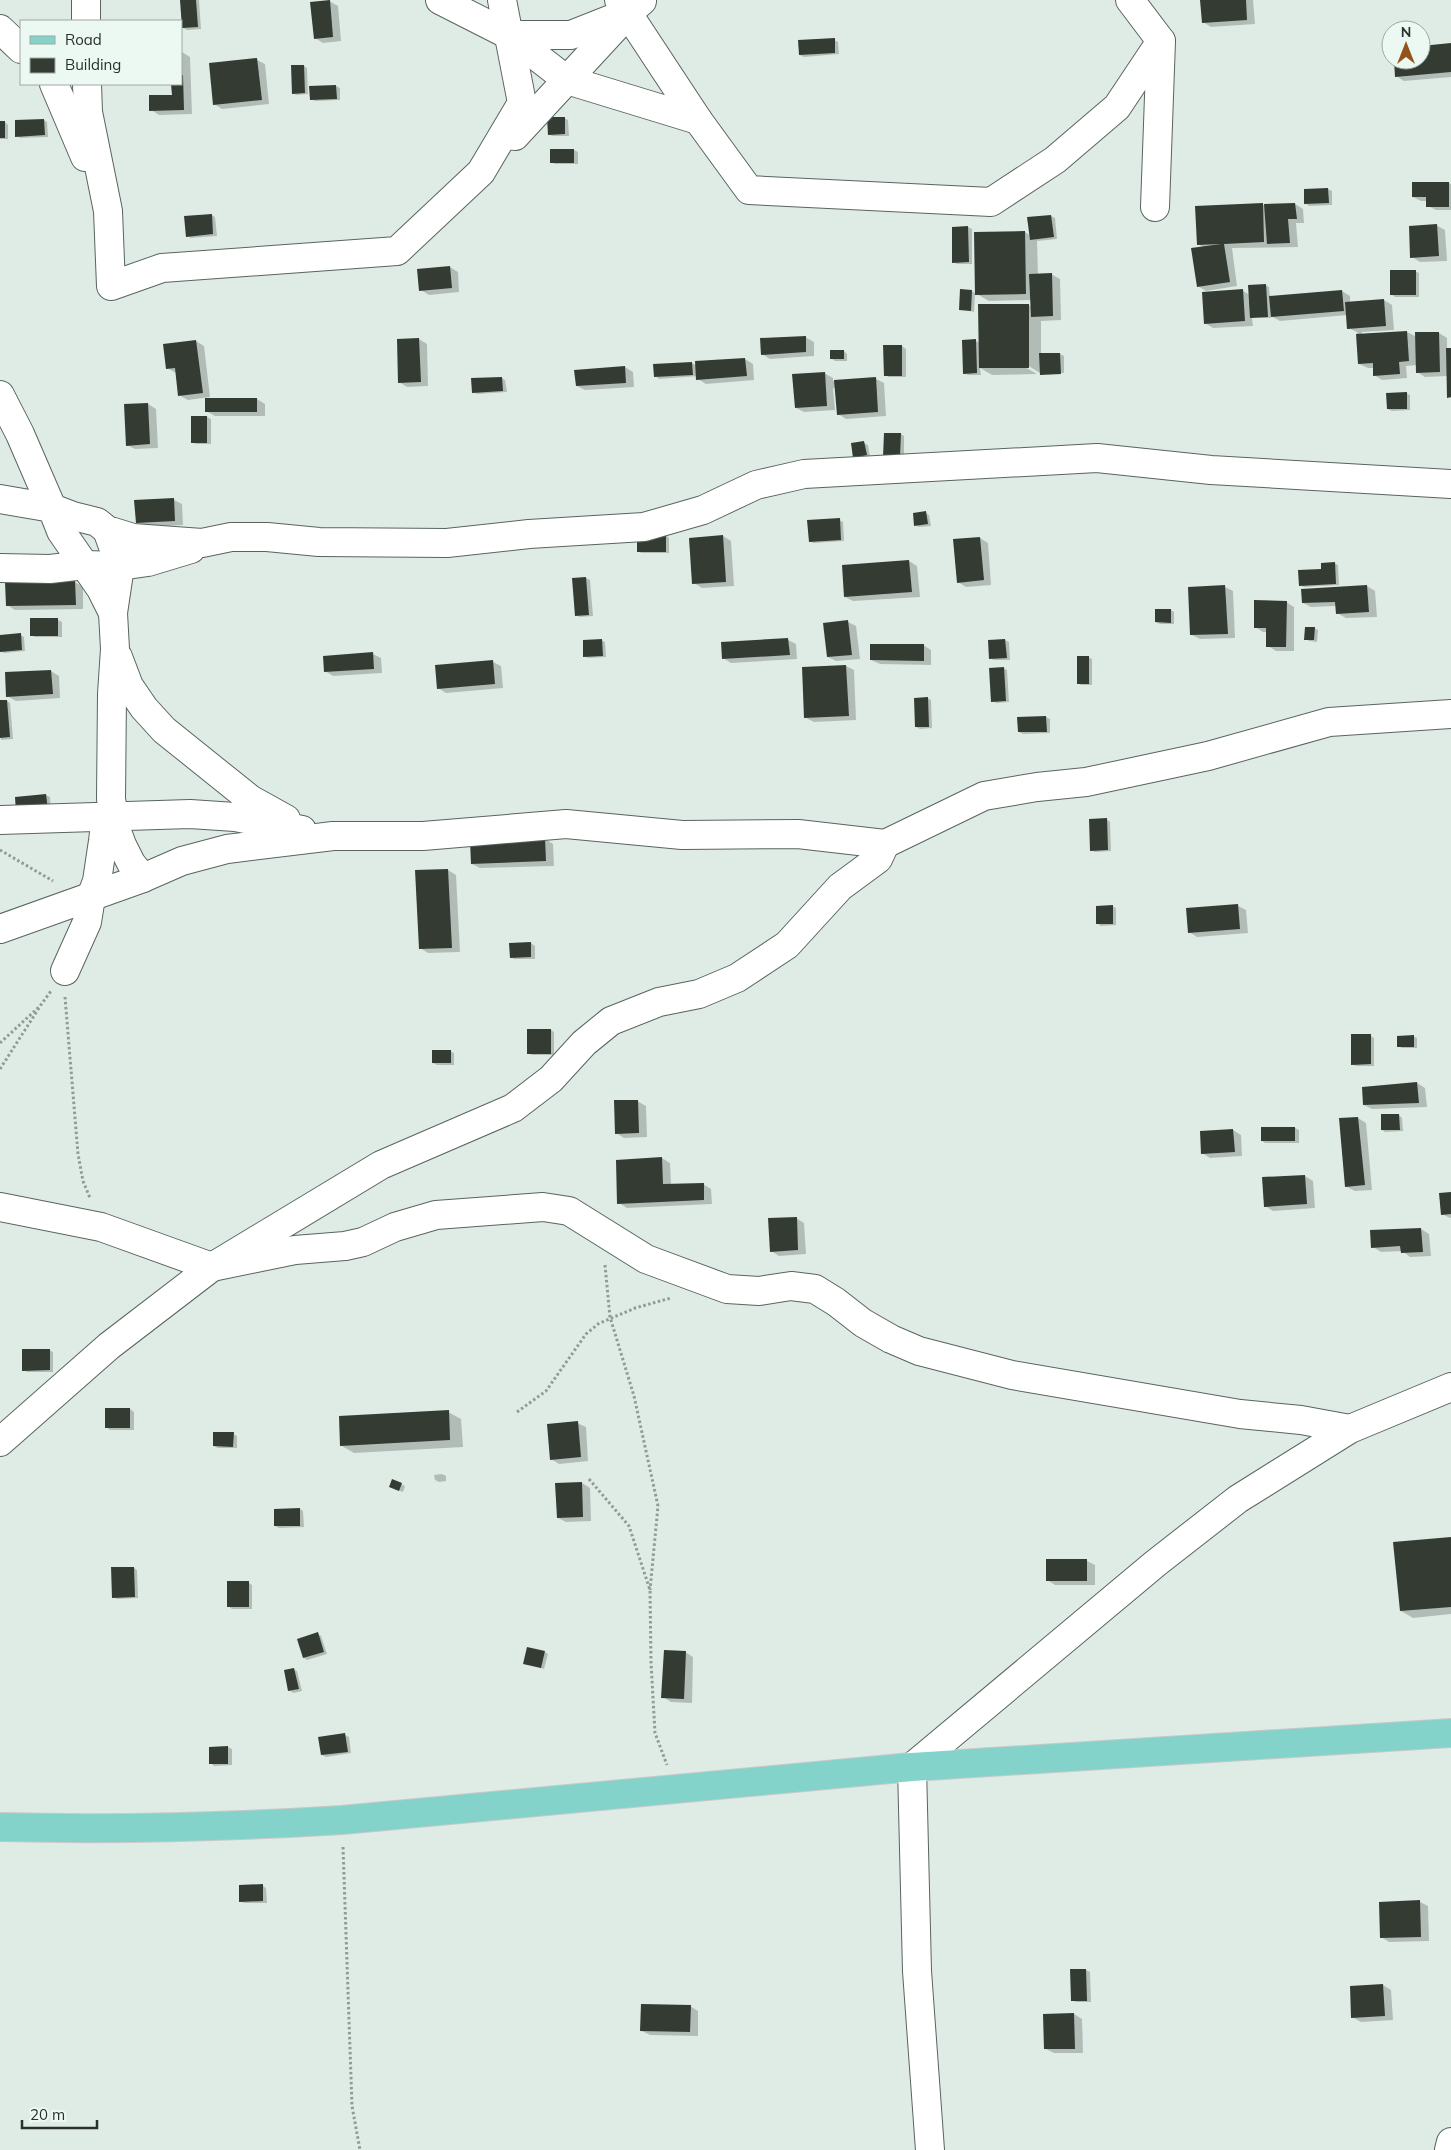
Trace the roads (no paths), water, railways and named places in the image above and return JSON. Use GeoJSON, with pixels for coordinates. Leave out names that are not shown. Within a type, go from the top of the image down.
{"type":"FeatureCollection","features":[{"type":"Feature","properties":{"kind":"main road"},"geometry":{"type":"LineString","coordinates":[[0,1827],[70,1828],[342,1820],[912,1767],[1451,1734]]}},
{"type":"Feature","properties":{"kind":"street"},"geometry":{"type":"LineString","coordinates":[[86,0],[86,20]]}},
{"type":"Feature","properties":{"kind":"street"},"geometry":{"type":"LineString","coordinates":[[440,0],[509,35],[567,80],[698,120]]}},
{"type":"Feature","properties":{"kind":"street"},"geometry":{"type":"LineString","coordinates":[[481,172],[522,103],[502,0]]}},
{"type":"Feature","properties":{"kind":"street"},"geometry":{"type":"LineString","coordinates":[[1130,0],[1161,41],[1155,206]]}},
{"type":"Feature","properties":{"kind":"street"},"geometry":{"type":"LineString","coordinates":[[509,35],[571,35],[630,4]]}},
{"type":"Feature","properties":{"kind":"street"},"geometry":{"type":"LineString","coordinates":[[87,85],[88,112],[108,211],[111,286],[162,268],[397,252],[481,172],[567,80],[630,4]]}},
{"type":"Feature","properties":{"kind":"street"},"geometry":{"type":"LineString","coordinates":[[630,4],[698,120],[749,190],[991,202],[1055,160],[1117,107],[1161,41]]}},
{"type":"Feature","properties":{"kind":"street"},"geometry":{"type":"LineString","coordinates":[[0,29],[20,48]]}},
{"type":"Feature","properties":{"kind":"street"},"geometry":{"type":"LineString","coordinates":[[54,85],[108,211]]}},
{"type":"Feature","properties":{"kind":"street"},"geometry":{"type":"LineString","coordinates":[[0,395],[20,434],[61,531],[85,565],[113,613]]}},
{"type":"Feature","properties":{"kind":"street"},"geometry":{"type":"LineString","coordinates":[[0,499],[52,508],[97,522],[107,530],[133,538],[202,543],[231,537],[267,537],[319,542],[447,543],[529,534],[644,527],[703,510],[756,486],[804,474],[1097,458],[1210,470],[1451,484]]}},
{"type":"Feature","properties":{"kind":"street"},"geometry":{"type":"LineString","coordinates":[[65,971],[87,922],[91,897],[97,882],[108,816],[115,649],[113,613],[120,566],[107,530]]}},
{"type":"Feature","properties":{"kind":"street"},"geometry":{"type":"LineString","coordinates":[[0,568],[50,569],[85,565],[120,566],[190,550],[202,543]]}},
{"type":"Feature","properties":{"kind":"street"},"geometry":{"type":"LineString","coordinates":[[115,649],[129,686],[144,708],[164,730],[250,799],[285,819],[332,836]]}},
{"type":"Feature","properties":{"kind":"street"},"geometry":{"type":"LineString","coordinates":[[0,929],[143,878],[182,861],[227,848],[332,836],[423,836],[566,824],[682,835],[798,834],[885,844],[984,796],[1037,786],[1086,782],[1208,756],[1329,722],[1451,714]]}},
{"type":"Feature","properties":{"kind":"street"},"geometry":{"type":"LineString","coordinates":[[0,820],[190,814],[235,817],[332,836]]}},
{"type":"Feature","properties":{"kind":"street"},"geometry":{"type":"LineString","coordinates":[[108,816],[131,863],[143,878]]}},
{"type":"Feature","properties":{"kind":"street"},"geometry":{"type":"LineString","coordinates":[[0,1442],[109,1346],[212,1267],[380,1165],[513,1108],[551,1079],[584,1043],[611,1021],[659,1002],[698,994],[737,978],[787,945],[840,887],[878,858],[885,844]]}},
{"type":"Feature","properties":{"kind":"street"},"geometry":{"type":"LineString","coordinates":[[0,1206],[100,1227],[212,1267],[295,1250],[344,1246],[363,1242],[395,1228],[436,1215],[543,1208],[569,1211],[646,1259],[727,1289],[758,1291],[791,1286],[815,1290],[836,1302],[863,1323],[891,1340],[919,1351],[1012,1375],[1240,1414],[1301,1420],[1350,1429]]}},
{"type":"Feature","properties":{"kind":"street"},"geometry":{"type":"LineString","coordinates":[[930,2150],[916,1971],[912,1767],[1156,1564],[1231,1505],[1350,1429],[1451,1387]]}},
{"type":"Feature","properties":{"kind":"street"},"geometry":{"type":"LineString","coordinates":[[1449,2150],[1451,2142]]}}]}
